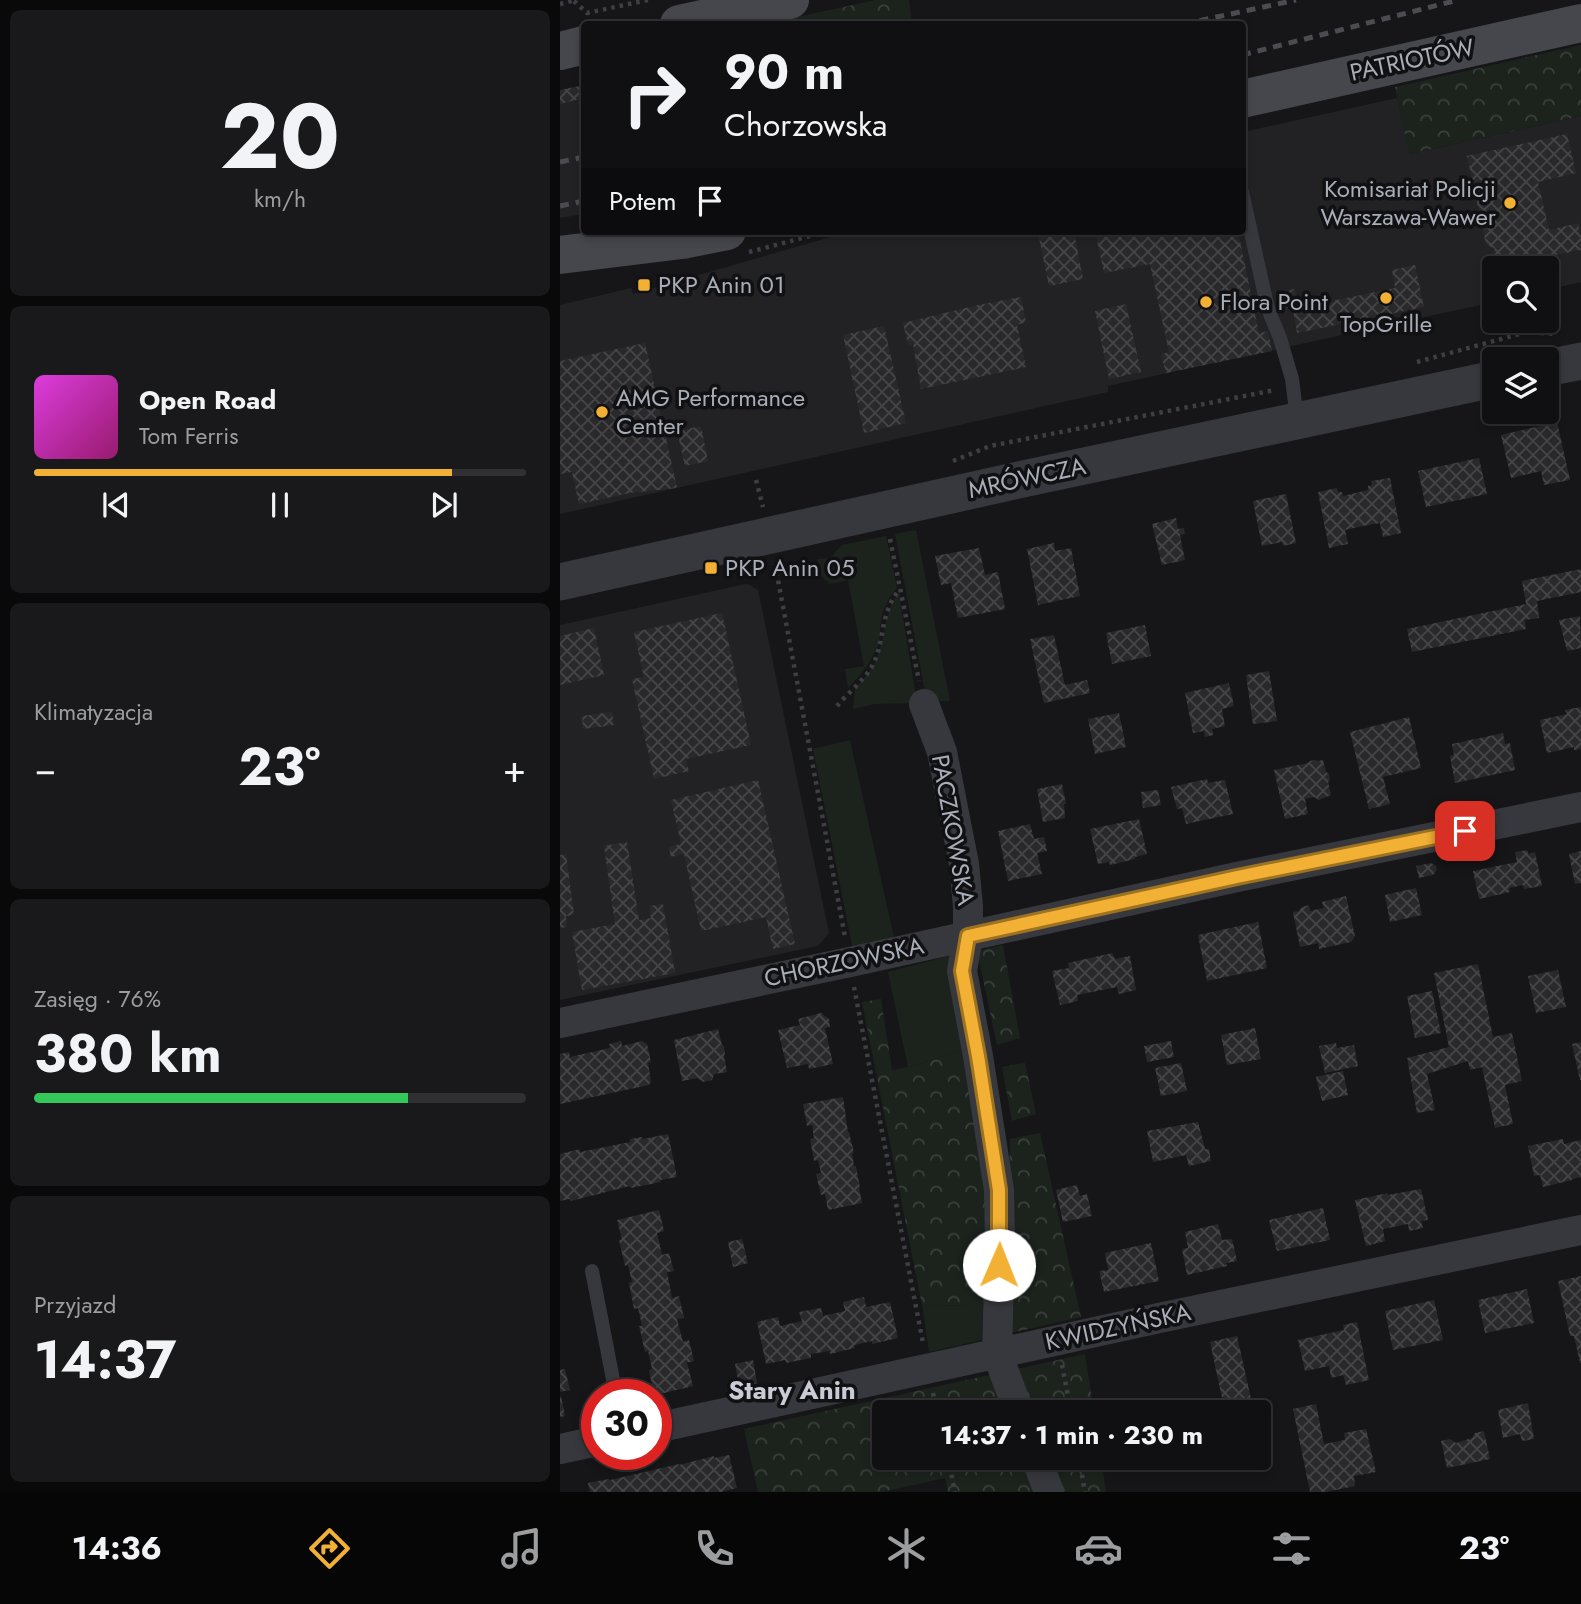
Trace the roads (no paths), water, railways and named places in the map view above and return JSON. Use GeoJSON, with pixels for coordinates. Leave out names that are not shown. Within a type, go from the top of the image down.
{"type":"FeatureCollection","features":[{"type":"Feature","properties":{"kind":"main road"},"geometry":{"type":"LineString","coordinates":[[693,21],[790,0]]}},
{"type":"Feature","properties":{"kind":"main road","name":"PATRIOTÓW"},"geometry":{"type":"LineString","coordinates":[[1246,98],[1581,23]]}},
{"type":"Feature","properties":{"kind":"main road"},"geometry":{"type":"LineString","coordinates":[[560,51],[581,46]]}},
{"type":"Feature","properties":{"kind":"main road"},"geometry":{"type":"LineString","coordinates":[[560,255],[682,240],[734,242]]}},
{"type":"Feature","properties":{"kind":"main road"},"geometry":{"type":"LineString","coordinates":[[560,277],[615,263],[682,240]]}},
{"type":"Feature","properties":{"kind":"street"},"geometry":{"type":"LineString","coordinates":[[1559,366],[1581,361]]}},
{"type":"Feature","properties":{"kind":"street","name":"MRÓWCZA"},"geometry":{"type":"LineString","coordinates":[[560,582],[1023,479],[1482,382]]}},
{"type":"Feature","properties":{"kind":"street","name":"PACZKOWSKA"},"geometry":{"type":"LineString","coordinates":[[924,704],[942,752],[961,851],[968,906],[968,936],[962,971],[999,1190],[997,1353],[1015,1400]]}},
{"type":"Feature","properties":{"kind":"street","name":"CHORZOWSKA"},"geometry":{"type":"LineString","coordinates":[[560,1023],[1237,877],[1581,807]]}},
{"type":"Feature","properties":{"kind":"street","name":"KWIDZYŃSKA"},"geometry":{"type":"LineString","coordinates":[[672,1424],[1581,1230]]}},
{"type":"Feature","properties":{"kind":"street"},"geometry":{"type":"LineString","coordinates":[[560,1448],[581,1444]]}},
{"type":"Feature","properties":{"kind":"street"},"geometry":{"type":"LineString","coordinates":[[1041,1470],[1049,1492]]}},
{"type":"Feature","properties":{"kind":"lane"},"geometry":{"type":"LineString","coordinates":[[1246,210],[1268,309],[1292,379],[1297,421]]}},
{"type":"Feature","properties":{"kind":"lane"},"geometry":{"type":"LineString","coordinates":[[592,1271],[613,1379]]}},
{"type":"Feature","properties":{"kind":"railway"},"geometry":{"type":"LineString","coordinates":[[1198,21],[1296,0]]}},
{"type":"Feature","properties":{"kind":"railway"},"geometry":{"type":"LineString","coordinates":[[1246,54],[1458,0]]}},
{"type":"Feature","properties":{"kind":"railway"},"geometry":{"type":"LineString","coordinates":[[560,162],[581,158]]}},
{"type":"Feature","properties":{"kind":"railway"},"geometry":{"type":"LineString","coordinates":[[560,206],[581,202]]}},
{"type":"Feature","properties":{"kind":"place","name":"Komisariat Policji Warszawa-Wawer"},"geometry":{"type":"Point","coordinates":[1510,203]}},
{"type":"Feature","properties":{"kind":"place","name":"PKP Anin 01"},"geometry":{"type":"Point","coordinates":[644,285]}},
{"type":"Feature","properties":{"kind":"place","name":"TopGrille"},"geometry":{"type":"Point","coordinates":[1386,298]}},
{"type":"Feature","properties":{"kind":"place","name":"Flora Point"},"geometry":{"type":"Point","coordinates":[1206,302]}},
{"type":"Feature","properties":{"kind":"place","name":"AMG Performance Center"},"geometry":{"type":"Point","coordinates":[602,412]}},
{"type":"Feature","properties":{"kind":"place","name":"PKP Anin 05"},"geometry":{"type":"Point","coordinates":[711,568]}},
{"type":"Feature","properties":{"kind":"district","name":"Stary Anin"},"geometry":{"type":"Point","coordinates":[792,1390]}}]}
